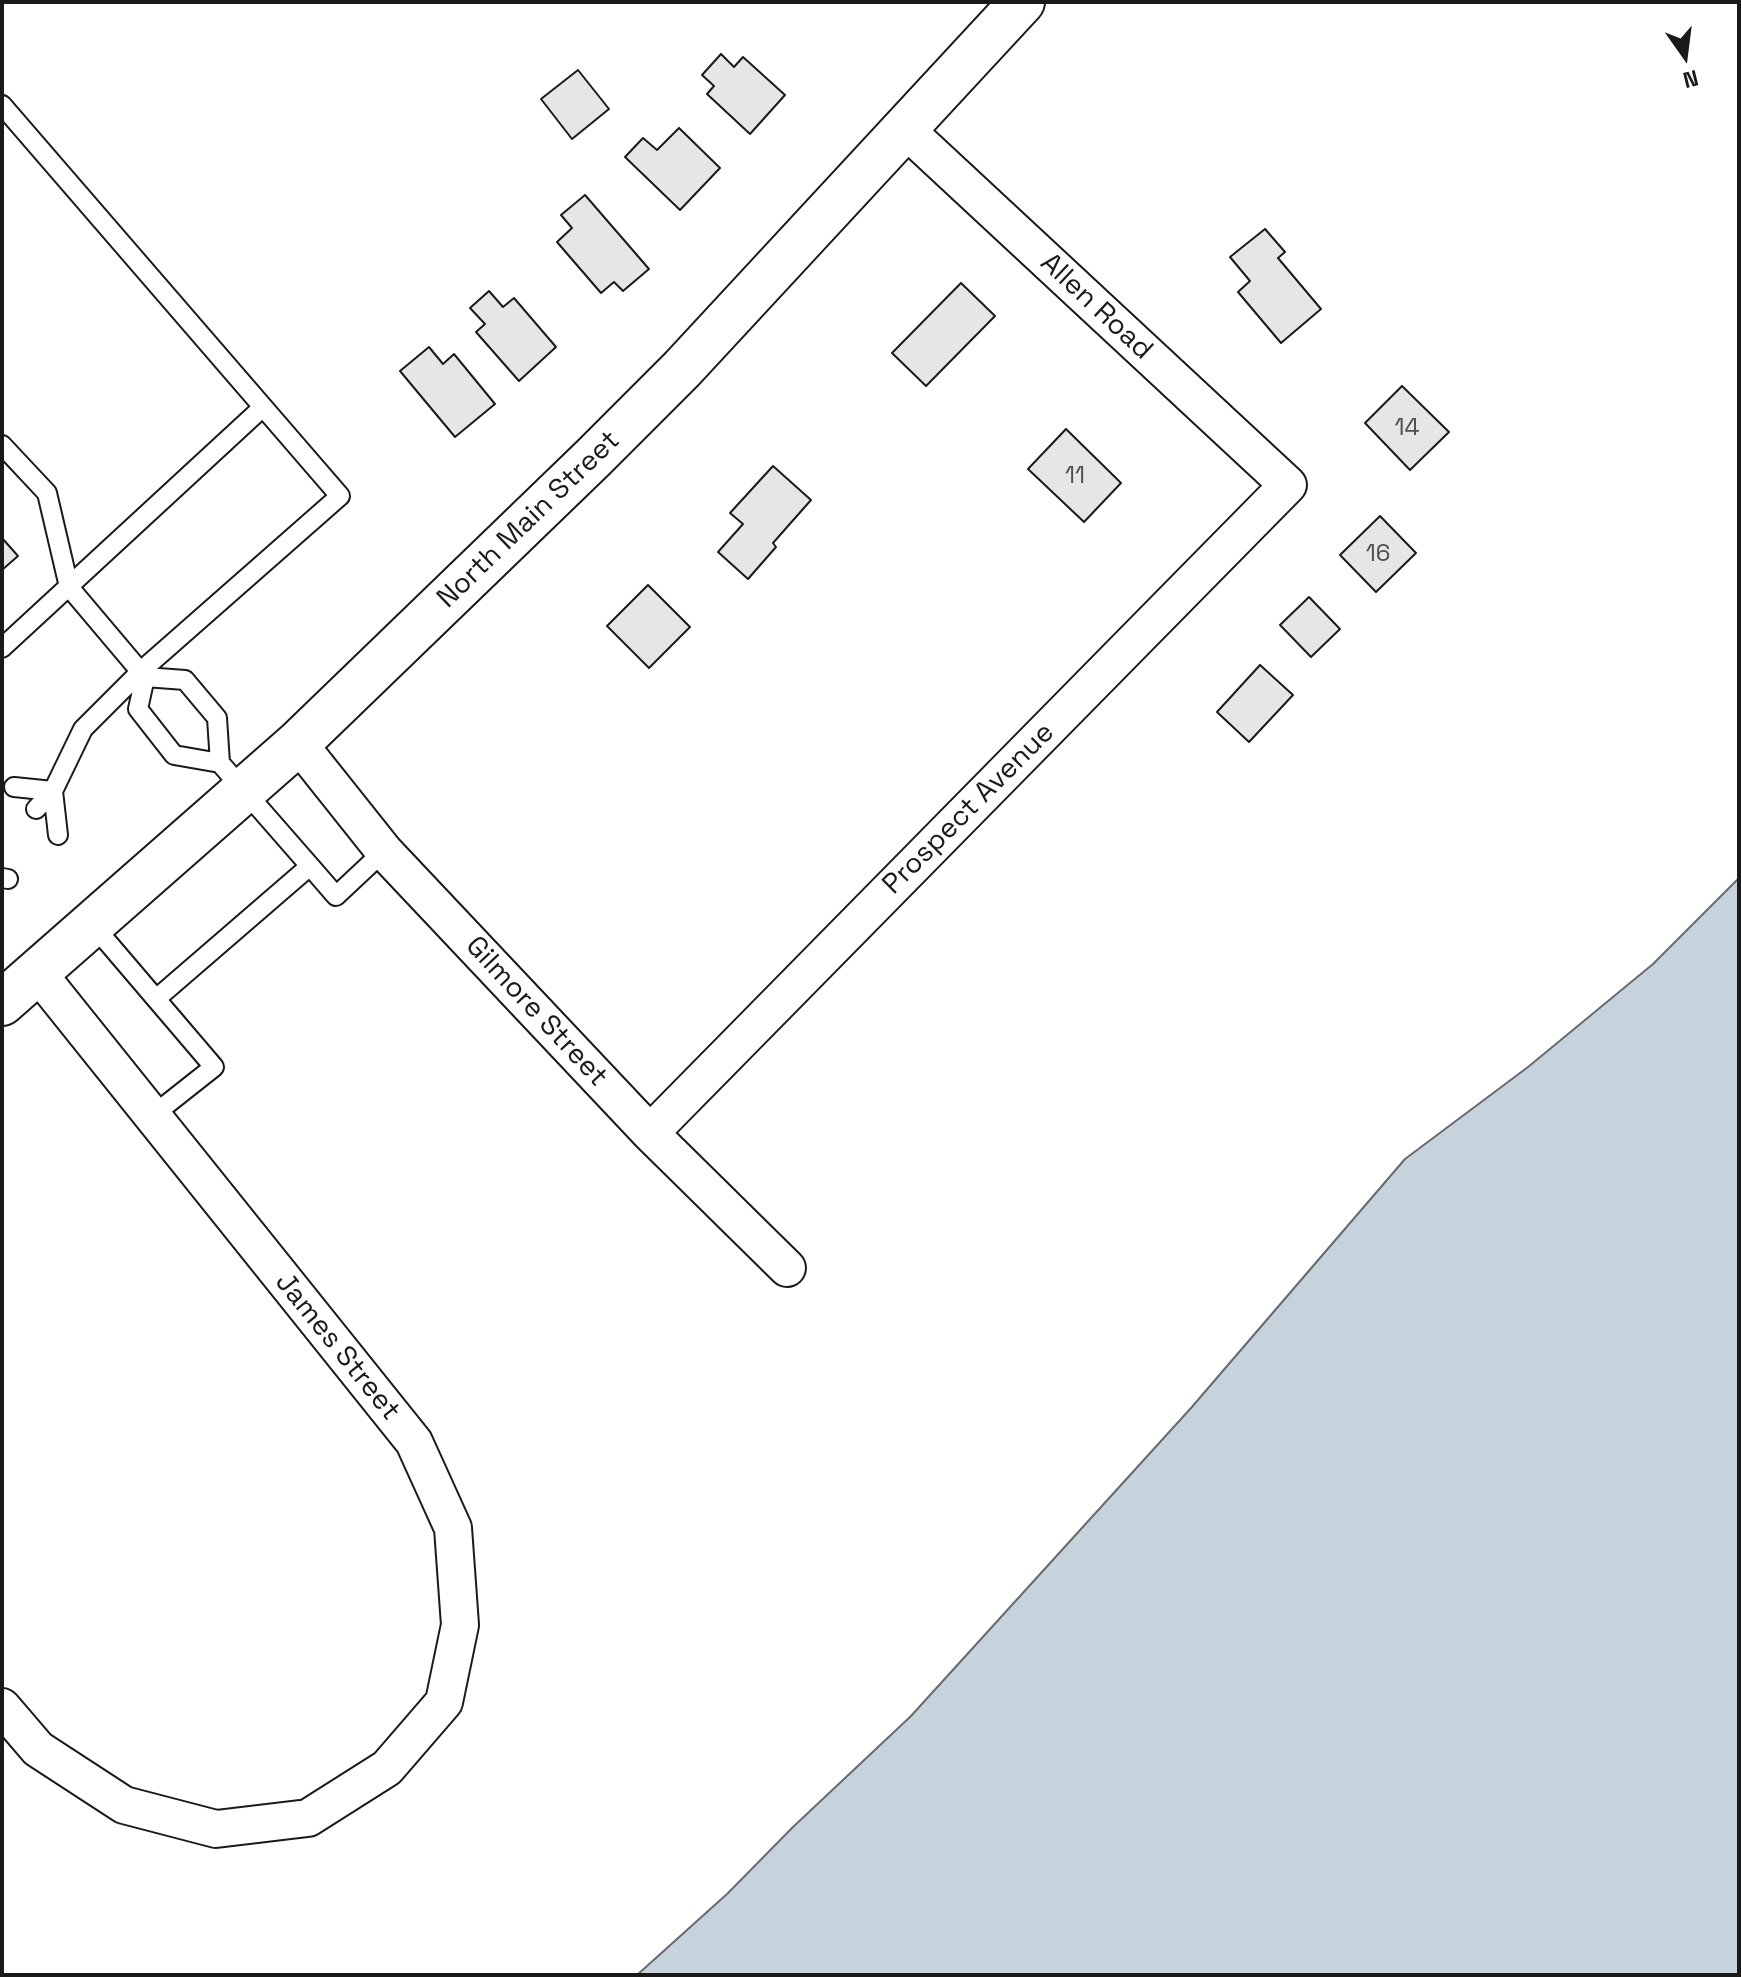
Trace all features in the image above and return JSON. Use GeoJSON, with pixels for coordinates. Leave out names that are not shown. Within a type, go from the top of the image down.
{"type":"FeatureCollection","features":[{"type":"Feature","properties":{"kind":"main road","name":"North Main Street"},"geometry":{"type":"LineString","coordinates":[[2,1003],[92,924],[232,776],[298,743],[671,380],[1022,2]]}},
{"type":"Feature","properties":{"kind":"street","name":"Allen Road"},"geometry":{"type":"LineString","coordinates":[[905,129],[1288,485]]}},
{"type":"Feature","properties":{"kind":"street","name":"Prospect Avenue"},"geometry":{"type":"LineString","coordinates":[[650,1133],[1288,485]]}},
{"type":"Feature","properties":{"kind":"street","name":"Gilmore Street"},"geometry":{"type":"LineString","coordinates":[[298,743],[384,851],[650,1133],[787,1268]]}},
{"type":"Feature","properties":{"kind":"street","name":"James Street"},"geometry":{"type":"LineString","coordinates":[[2,1707],[38,1749],[124,1805],[216,1829],[308,1818],[387,1768],[444,1702],[460,1625],[453,1528],[414,1442],[37,972]]}},
{"type":"Feature","properties":{"kind":"lane"},"geometry":{"type":"LineString","coordinates":[[2,105],[340,496],[83,729],[53,791],[36,809]]}},
{"type":"Feature","properties":{"kind":"lane"},"geometry":{"type":"LineString","coordinates":[[2,648],[263,407]]}},
{"type":"Feature","properties":{"kind":"lane"},"geometry":{"type":"LineString","coordinates":[[2,445],[47,493],[69,587],[143,674],[185,680],[217,718],[232,776],[336,896],[384,851]]}},
{"type":"Feature","properties":{"kind":"lane"},"geometry":{"type":"LineString","coordinates":[[143,674],[138,709],[174,755],[232,776]]}},
{"type":"Feature","properties":{"kind":"lane"},"geometry":{"type":"LineString","coordinates":[[14,787],[53,791]]}},
{"type":"Feature","properties":{"kind":"lane"},"geometry":{"type":"LineString","coordinates":[[53,791],[58,835]]}},
{"type":"Feature","properties":{"kind":"lane"},"geometry":{"type":"LineString","coordinates":[[156,999],[310,866]]}},
{"type":"Feature","properties":{"kind":"lane"},"geometry":{"type":"LineString","coordinates":[[92,924],[214,1067],[152,1116]]}},
{"type":"Feature","properties":{"kind":"shaded area"},"geometry":{"type":"Polygon","coordinates":[[[1739,878],[1739,1975],[637,1975],[727,1894],[911,1716],[1191,1408],[1405,1159],[1528,1067],[1653,964],[1739,878]]]}},
{"type":"Feature","properties":{"kind":"building"},"geometry":{"type":"Polygon","coordinates":[[[721,54],[734,67],[743,57],[785,95],[750,134],[707,94],[714,86],[702,75],[721,54]]]}},
{"type":"Feature","properties":{"kind":"building"},"geometry":{"type":"Polygon","coordinates":[[[578,70],[609,109],[572,139],[541,99],[578,70]]]}},
{"type":"Feature","properties":{"kind":"building"},"geometry":{"type":"Polygon","coordinates":[[[679,128],[720,168],[680,210],[625,157],[643,138],[657,150],[679,128]]]}},
{"type":"Feature","properties":{"kind":"building"},"geometry":{"type":"Polygon","coordinates":[[[585,195],[649,269],[623,291],[614,282],[601,293],[557,242],[572,228],[561,215],[585,195]]]}},
{"type":"Feature","properties":{"kind":"building"},"geometry":{"type":"Polygon","coordinates":[[[1265,229],[1285,252],[1278,258],[1321,309],[1281,343],[1238,292],[1250,281],[1230,257],[1265,229]]]}},
{"type":"Feature","properties":{"kind":"building"},"geometry":{"type":"Polygon","coordinates":[[[961,283],[995,316],[926,386],[892,353],[961,283]]]}},
{"type":"Feature","properties":{"kind":"building"},"geometry":{"type":"Polygon","coordinates":[[[489,291],[503,307],[514,298],[556,347],[519,381],[476,332],[485,324],[470,308],[489,291]]]}},
{"type":"Feature","properties":{"kind":"building"},"geometry":{"type":"Polygon","coordinates":[[[429,347],[443,364],[454,354],[495,404],[455,437],[400,371],[429,347]]]}},
{"type":"Feature","properties":{"kind":"building"},"geometry":{"type":"Polygon","coordinates":[[[1402,386],[1449,432],[1410,470],[1365,423],[1402,386]]]}},
{"type":"Feature","properties":{"kind":"building"},"geometry":{"type":"Polygon","coordinates":[[[1066,429],[1121,483],[1084,522],[1028,469],[1066,429]]]}},
{"type":"Feature","properties":{"kind":"building"},"geometry":{"type":"Polygon","coordinates":[[[773,466],[811,500],[773,543],[776,547],[748,579],[718,552],[743,524],[730,513],[773,466]]]}},
{"type":"Feature","properties":{"kind":"building"},"geometry":{"type":"Polygon","coordinates":[[[1380,516],[1416,553],[1376,592],[1340,555],[1380,516]]]}},
{"type":"Feature","properties":{"kind":"building"},"geometry":{"type":"Polygon","coordinates":[[[2,538],[18,556],[2,570],[2,538]]]}},
{"type":"Feature","properties":{"kind":"building"},"geometry":{"type":"Polygon","coordinates":[[[648,585],[690,627],[649,668],[607,626],[648,585]]]}},
{"type":"Feature","properties":{"kind":"building"},"geometry":{"type":"Polygon","coordinates":[[[1309,597],[1340,629],[1311,657],[1280,625],[1309,597]]]}},
{"type":"Feature","properties":{"kind":"building"},"geometry":{"type":"Polygon","coordinates":[[[1260,665],[1293,695],[1249,742],[1217,712],[1260,665]]]}}]}
